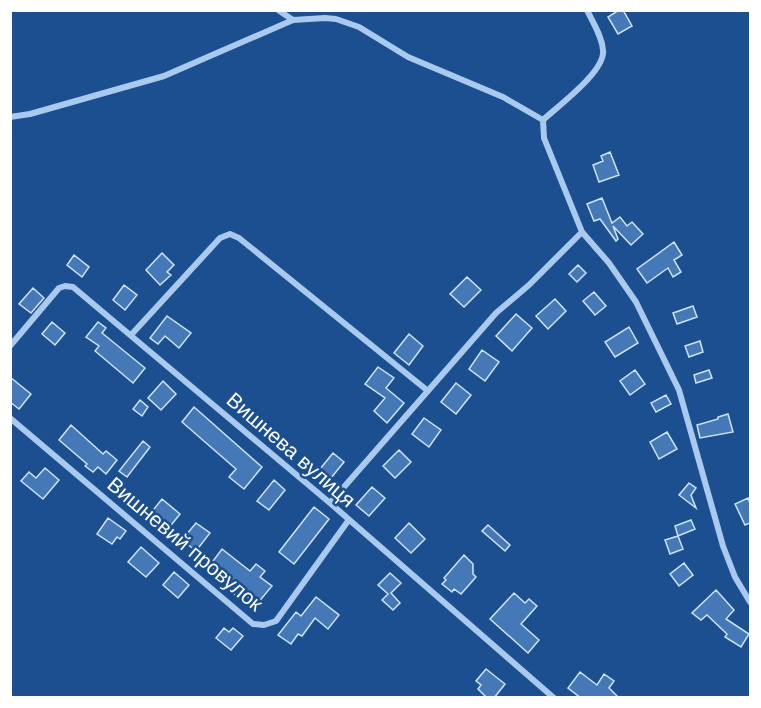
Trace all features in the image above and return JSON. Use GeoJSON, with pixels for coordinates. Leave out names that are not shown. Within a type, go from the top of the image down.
{"type":"FeatureCollection","features":[{"type":"Feature","properties":{"kind":"street"},"geometry":{"type":"LineString","coordinates":[[278,10],[293,20]]}},
{"type":"Feature","properties":{"kind":"street"},"geometry":{"type":"LineString","coordinates":[[587,10],[603,47],[604,58],[596,70],[543,120],[544,138],[582,232],[609,263],[636,302],[680,390],[723,546],[735,576],[750,602]]}},
{"type":"Feature","properties":{"kind":"street"},"geometry":{"type":"LineString","coordinates":[[10,117],[151,81],[293,20],[325,18],[348,22],[408,57],[503,97],[543,120]]}},
{"type":"Feature","properties":{"kind":"street"},"geometry":{"type":"LineString","coordinates":[[330,503],[496,313],[529,285],[582,232]]}},
{"type":"Feature","properties":{"kind":"street"},"geometry":{"type":"LineString","coordinates":[[131,335],[219,238],[230,234],[239,238],[428,391]]}},
{"type":"Feature","properties":{"kind":"street","name":"Вишнева вулиця"},"geometry":{"type":"LineString","coordinates":[[10,346],[59,288],[73,287],[330,503],[554,698]]}},
{"type":"Feature","properties":{"kind":"street","name":"Вишневий провулок"},"geometry":{"type":"LineString","coordinates":[[10,418],[253,624],[264,625],[276,621],[348,520]]}},
{"type":"Feature","properties":{"kind":"building"},"geometry":{"type":"Polygon","coordinates":[[[623,10],[632,26],[618,34],[608,17],[623,10]]]}},
{"type":"Feature","properties":{"kind":"building"},"geometry":{"type":"Polygon","coordinates":[[[610,152],[619,175],[599,182],[593,165],[603,161],[601,156],[610,152]]]}},
{"type":"Feature","properties":{"kind":"building"},"geometry":{"type":"Polygon","coordinates":[[[602,198],[612,223],[620,217],[627,226],[632,222],[643,234],[631,245],[613,226],[618,239],[616,241],[600,219],[594,221],[587,204],[602,198]]]}},
{"type":"Feature","properties":{"kind":"building"},"geometry":{"type":"Polygon","coordinates":[[[674,242],[682,255],[674,260],[681,272],[673,277],[668,268],[647,283],[637,269],[674,242]]]}},
{"type":"Feature","properties":{"kind":"building"},"geometry":{"type":"Polygon","coordinates":[[[162,253],[174,265],[167,272],[171,275],[160,285],[146,270],[162,253]]]}},
{"type":"Feature","properties":{"kind":"building"},"geometry":{"type":"Polygon","coordinates":[[[74,255],[89,267],[82,277],[67,265],[74,255]]]}},
{"type":"Feature","properties":{"kind":"building"},"geometry":{"type":"Polygon","coordinates":[[[578,265],[586,273],[577,282],[569,274],[578,265]]]}},
{"type":"Feature","properties":{"kind":"building"},"geometry":{"type":"Polygon","coordinates":[[[467,277],[481,290],[464,307],[450,294],[467,277]]]}},
{"type":"Feature","properties":{"kind":"building"},"geometry":{"type":"Polygon","coordinates":[[[124,285],[137,295],[125,310],[113,300],[124,285]]]}},
{"type":"Feature","properties":{"kind":"building"},"geometry":{"type":"Polygon","coordinates":[[[33,288],[44,298],[31,313],[19,304],[33,288]]]}},
{"type":"Feature","properties":{"kind":"building"},"geometry":{"type":"Polygon","coordinates":[[[594,292],[606,306],[595,315],[583,301],[594,292]]]}},
{"type":"Feature","properties":{"kind":"building"},"geometry":{"type":"Polygon","coordinates":[[[555,299],[566,311],[548,329],[536,316],[555,299]]]}},
{"type":"Feature","properties":{"kind":"building"},"geometry":{"type":"Polygon","coordinates":[[[693,306],[697,317],[677,324],[673,313],[693,306]]]}},
{"type":"Feature","properties":{"kind":"building"},"geometry":{"type":"Polygon","coordinates":[[[516,314],[532,328],[512,351],[496,336],[516,314]]]}},
{"type":"Feature","properties":{"kind":"building"},"geometry":{"type":"Polygon","coordinates":[[[167,316],[191,333],[179,348],[165,336],[158,344],[150,338],[167,316]]]}},
{"type":"Feature","properties":{"kind":"building"},"geometry":{"type":"Polygon","coordinates":[[[52,322],[65,333],[55,345],[42,334],[52,322]]]}},
{"type":"Feature","properties":{"kind":"building"},"geometry":{"type":"Polygon","coordinates":[[[98,322],[106,328],[102,333],[145,368],[133,383],[95,351],[99,346],[86,337],[98,322]]]}},
{"type":"Feature","properties":{"kind":"building"},"geometry":{"type":"Polygon","coordinates":[[[629,327],[638,343],[615,357],[605,342],[629,327]]]}},
{"type":"Feature","properties":{"kind":"building"},"geometry":{"type":"Polygon","coordinates":[[[409,334],[423,346],[409,365],[394,353],[409,334]]]}},
{"type":"Feature","properties":{"kind":"building"},"geometry":{"type":"Polygon","coordinates":[[[700,341],[703,352],[689,357],[685,346],[700,341]]]}},
{"type":"Feature","properties":{"kind":"building"},"geometry":{"type":"Polygon","coordinates":[[[482,350],[499,362],[485,381],[469,369],[482,350]]]}},
{"type":"Feature","properties":{"kind":"building"},"geometry":{"type":"Polygon","coordinates":[[[378,367],[394,378],[386,388],[404,403],[387,423],[374,411],[385,398],[365,384],[378,367]]]}},
{"type":"Feature","properties":{"kind":"building"},"geometry":{"type":"Polygon","coordinates":[[[635,370],[645,384],[630,395],[620,381],[635,370]]]}},
{"type":"Feature","properties":{"kind":"building"},"geometry":{"type":"Polygon","coordinates":[[[709,370],[712,378],[696,383],[694,375],[709,370]]]}},
{"type":"Feature","properties":{"kind":"building"},"geometry":{"type":"Polygon","coordinates":[[[10,377],[31,394],[19,409],[10,402],[10,377]]]}},
{"type":"Feature","properties":{"kind":"building"},"geometry":{"type":"Polygon","coordinates":[[[163,381],[176,394],[161,410],[148,398],[163,381]]]}},
{"type":"Feature","properties":{"kind":"building"},"geometry":{"type":"Polygon","coordinates":[[[456,383],[471,395],[456,414],[441,402],[456,383]]]}},
{"type":"Feature","properties":{"kind":"building"},"geometry":{"type":"Polygon","coordinates":[[[666,395],[671,404],[656,412],[651,403],[666,395]]]}},
{"type":"Feature","properties":{"kind":"building"},"geometry":{"type":"Polygon","coordinates":[[[140,400],[148,407],[142,416],[133,409],[140,400]]]}},
{"type":"Feature","properties":{"kind":"building"},"geometry":{"type":"Polygon","coordinates":[[[194,407],[262,467],[244,489],[229,477],[236,469],[182,422],[194,407]]]}},
{"type":"Feature","properties":{"kind":"building"},"geometry":{"type":"Polygon","coordinates":[[[728,414],[733,432],[700,438],[697,425],[728,414]]]}},
{"type":"Feature","properties":{"kind":"building"},"geometry":{"type":"Polygon","coordinates":[[[424,418],[441,430],[429,447],[412,434],[424,418]]]}},
{"type":"Feature","properties":{"kind":"building"},"geometry":{"type":"Polygon","coordinates":[[[71,425],[103,454],[106,451],[117,460],[106,474],[98,467],[93,472],[59,440],[71,425]]]}},
{"type":"Feature","properties":{"kind":"building"},"geometry":{"type":"Polygon","coordinates":[[[667,432],[677,449],[659,459],[650,442],[667,432]]]}},
{"type":"Feature","properties":{"kind":"building"},"geometry":{"type":"Polygon","coordinates":[[[143,441],[150,447],[127,477],[119,471],[143,441]]]}},
{"type":"Feature","properties":{"kind":"building"},"geometry":{"type":"Polygon","coordinates":[[[399,450],[411,462],[395,478],[383,466],[399,450]]]}},
{"type":"Feature","properties":{"kind":"building"},"geometry":{"type":"Polygon","coordinates":[[[333,453],[344,462],[331,478],[320,469],[333,453]]]}},
{"type":"Feature","properties":{"kind":"building"},"geometry":{"type":"Polygon","coordinates":[[[45,468],[59,480],[43,499],[21,481],[29,472],[36,478],[45,468]]]}},
{"type":"Feature","properties":{"kind":"building"},"geometry":{"type":"Polygon","coordinates":[[[274,480],[285,490],[269,510],[257,501],[274,480]]]}},
{"type":"Feature","properties":{"kind":"building"},"geometry":{"type":"Polygon","coordinates":[[[689,483],[696,488],[691,495],[696,508],[679,495],[689,483]]]}},
{"type":"Feature","properties":{"kind":"building"},"geometry":{"type":"Polygon","coordinates":[[[372,487],[385,498],[369,516],[356,505],[372,487]]]}},
{"type":"Feature","properties":{"kind":"building"},"geometry":{"type":"Polygon","coordinates":[[[748,498],[750,523],[745,525],[735,504],[748,498]]]}},
{"type":"Feature","properties":{"kind":"building"},"geometry":{"type":"Polygon","coordinates":[[[162,499],[180,514],[168,529],[150,514],[162,499]]]}},
{"type":"Feature","properties":{"kind":"building"},"geometry":{"type":"Polygon","coordinates":[[[314,507],[329,519],[294,564],[279,552],[314,507]]]}},
{"type":"Feature","properties":{"kind":"building"},"geometry":{"type":"Polygon","coordinates":[[[108,518],[126,531],[112,544],[97,534],[108,518]]]}},
{"type":"Feature","properties":{"kind":"building"},"geometry":{"type":"Polygon","coordinates":[[[691,520],[695,529],[678,536],[675,526],[691,520]]]}},
{"type":"Feature","properties":{"kind":"building"},"geometry":{"type":"Polygon","coordinates":[[[196,523],[210,533],[196,551],[182,540],[196,523]]]}},
{"type":"Feature","properties":{"kind":"building"},"geometry":{"type":"Polygon","coordinates":[[[409,523],[425,539],[411,553],[395,538],[409,523]]]}},
{"type":"Feature","properties":{"kind":"building"},"geometry":{"type":"Polygon","coordinates":[[[488,525],[510,545],[505,551],[482,531],[488,525]]]}},
{"type":"Feature","properties":{"kind":"building"},"geometry":{"type":"Polygon","coordinates":[[[678,536],[683,549],[670,554],[665,540],[678,536]]]}},
{"type":"Feature","properties":{"kind":"building"},"geometry":{"type":"Polygon","coordinates":[[[141,547],[159,563],[146,577],[128,562],[141,547]]]}},
{"type":"Feature","properties":{"kind":"building"},"geometry":{"type":"Polygon","coordinates":[[[222,549],[250,571],[256,564],[265,571],[260,577],[272,586],[257,604],[245,595],[241,600],[233,593],[238,587],[210,565],[222,549]]]}},
{"type":"Feature","properties":{"kind":"building"},"geometry":{"type":"Polygon","coordinates":[[[464,555],[473,564],[473,574],[476,577],[461,594],[454,589],[452,592],[442,584],[446,580],[444,578],[464,555]]]}},
{"type":"Feature","properties":{"kind":"building"},"geometry":{"type":"Polygon","coordinates":[[[684,563],[693,575],[679,586],[670,574],[684,563]]]}},
{"type":"Feature","properties":{"kind":"building"},"geometry":{"type":"Polygon","coordinates":[[[174,572],[189,585],[178,598],[163,585],[174,572]]]}},
{"type":"Feature","properties":{"kind":"building"},"geometry":{"type":"Polygon","coordinates":[[[390,573],[401,583],[391,593],[400,603],[393,610],[382,600],[388,594],[378,585],[390,573]]]}},
{"type":"Feature","properties":{"kind":"building"},"geometry":{"type":"Polygon","coordinates":[[[716,590],[734,610],[726,619],[749,634],[741,647],[725,637],[727,634],[707,615],[701,620],[692,613],[716,590]]]}},
{"type":"Feature","properties":{"kind":"building"},"geometry":{"type":"Polygon","coordinates":[[[514,593],[525,603],[529,599],[537,606],[521,624],[539,640],[528,653],[490,619],[514,593]]]}},
{"type":"Feature","properties":{"kind":"building"},"geometry":{"type":"Polygon","coordinates":[[[316,597],[339,615],[328,629],[315,618],[302,636],[298,634],[291,644],[278,635],[296,612],[301,616],[316,597]]]}},
{"type":"Feature","properties":{"kind":"building"},"geometry":{"type":"Polygon","coordinates":[[[224,628],[229,632],[233,628],[243,636],[231,650],[216,638],[224,628]]]}},
{"type":"Feature","properties":{"kind":"building"},"geometry":{"type":"Polygon","coordinates":[[[486,669],[505,684],[494,698],[487,698],[478,689],[481,685],[476,681],[486,669]]]}},
{"type":"Feature","properties":{"kind":"building"},"geometry":{"type":"Polygon","coordinates":[[[580,672],[597,685],[604,674],[614,681],[609,688],[619,698],[581,698],[568,688],[580,672]]]}}]}
